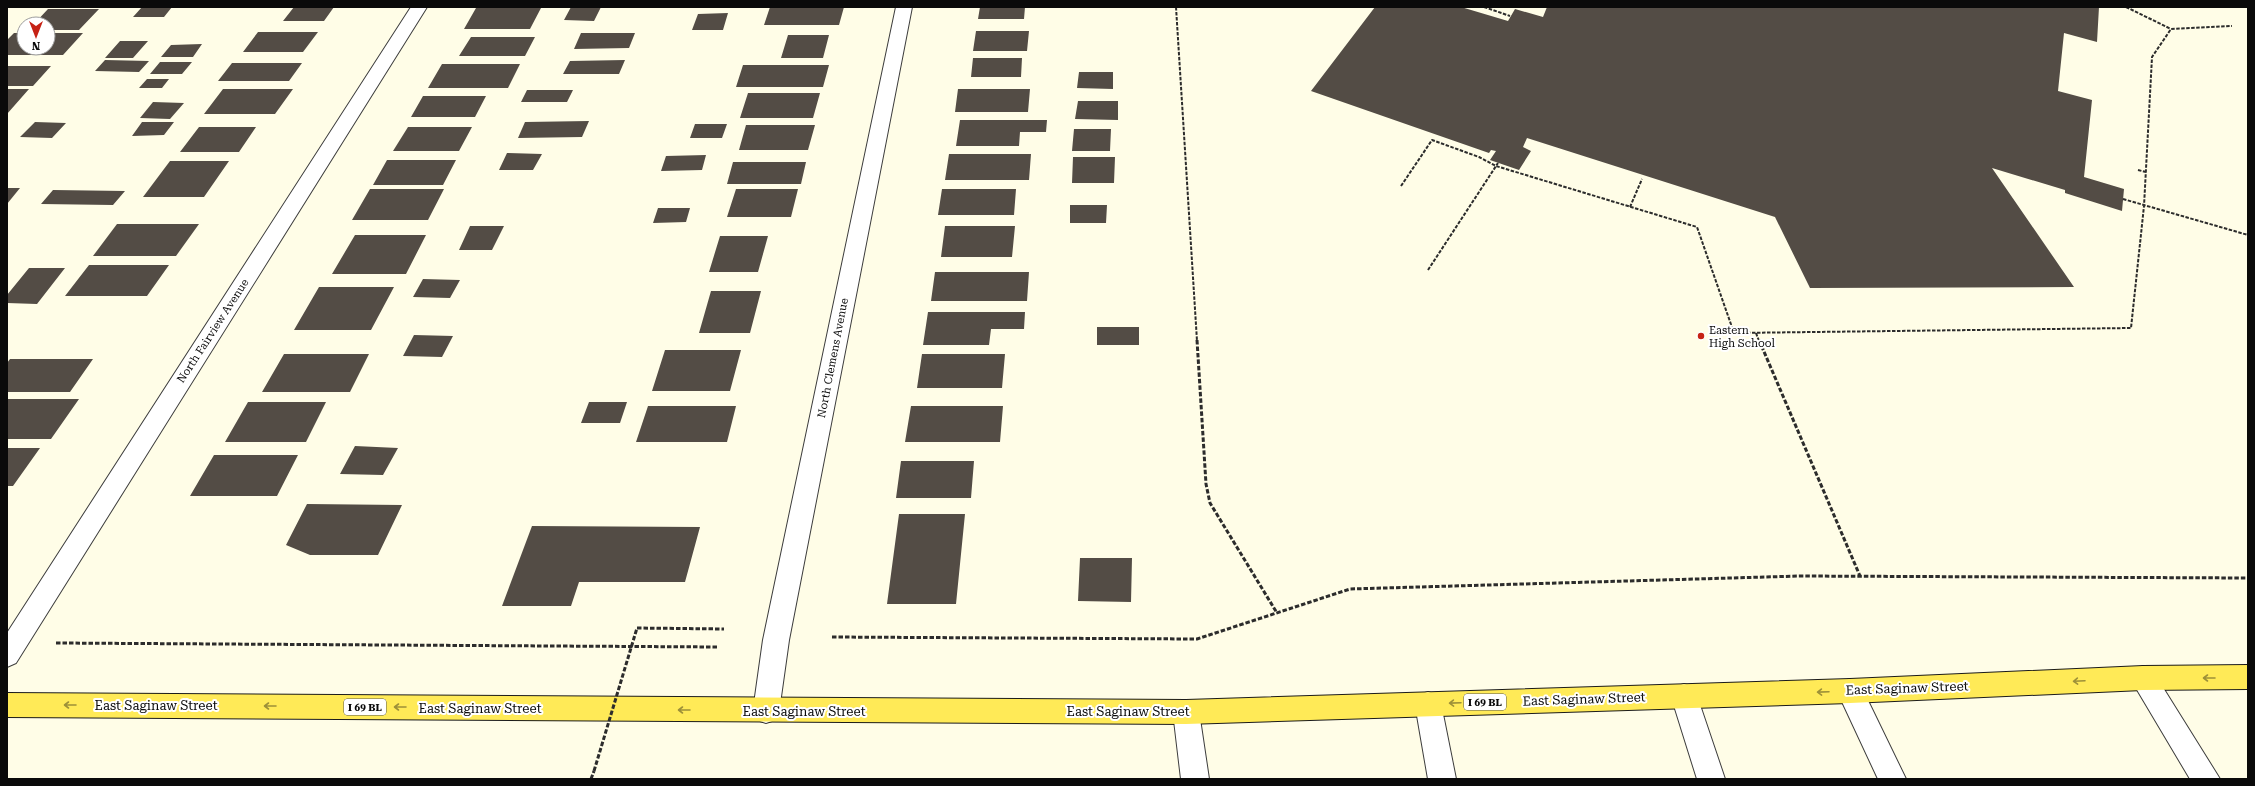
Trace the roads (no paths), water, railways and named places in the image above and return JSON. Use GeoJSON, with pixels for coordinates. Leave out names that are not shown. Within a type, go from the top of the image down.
{"type":"FeatureCollection","features":[{"type":"Feature","properties":{"kind":"main road","name":"East Saginaw Street"},"geometry":{"type":"LineString","coordinates":[[7,705],[766,711],[1186,712],[1850,691],[2143,678],[2248,678]]}},
{"type":"Feature","properties":{"kind":"street","name":"North Fairview Avenue"},"geometry":{"type":"LineString","coordinates":[[12,647],[419,7]]}},
{"type":"Feature","properties":{"kind":"street","name":"North Clemens Avenue"},"geometry":{"type":"LineString","coordinates":[[766,711],[776,640],[904,7]]}},
{"type":"Feature","properties":{"kind":"street"},"geometry":{"type":"LineString","coordinates":[[2143,678],[2206,779]]}},
{"type":"Feature","properties":{"kind":"street"},"geometry":{"type":"LineString","coordinates":[[1850,691],[1892,779]]}},
{"type":"Feature","properties":{"kind":"street"},"geometry":{"type":"LineString","coordinates":[[1684,696],[1711,779]]}},
{"type":"Feature","properties":{"kind":"street"},"geometry":{"type":"LineString","coordinates":[[1428,704],[1442,779]]}},
{"type":"Feature","properties":{"kind":"street"},"geometry":{"type":"LineString","coordinates":[[1186,712],[1195,779]]}},
{"type":"Feature","properties":{"kind":"place","name":"Eastern High School"},"geometry":{"type":"Point","coordinates":[1701,336]}}]}
